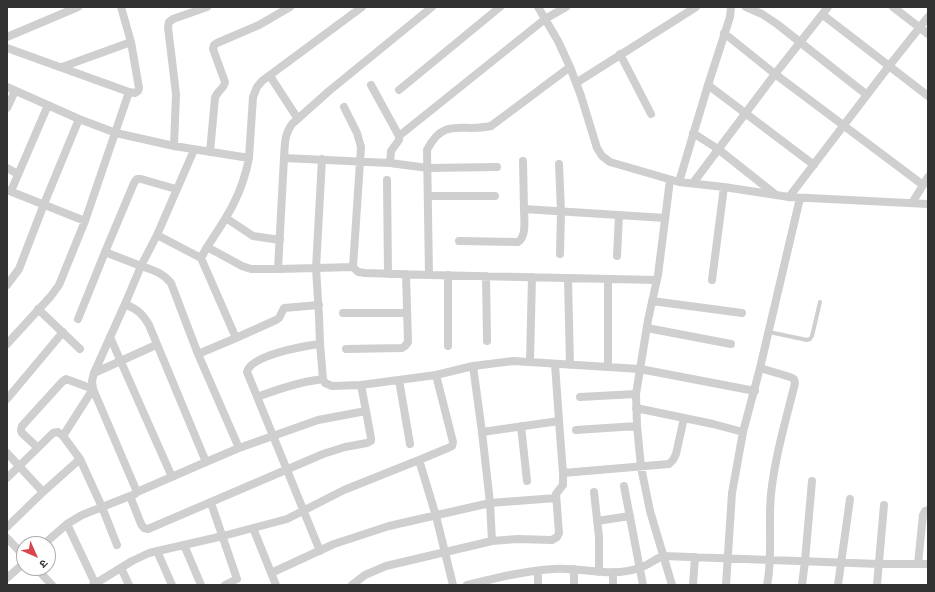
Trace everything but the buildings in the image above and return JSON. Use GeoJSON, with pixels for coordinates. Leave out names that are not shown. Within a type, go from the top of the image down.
{"type":"FeatureCollection","features":[{"type":"Feature","properties":{"kind":"street"},"geometry":{"type":"LineString","coordinates":[[7,48],[135,93],[139,88],[131,42],[121,7]]}},
{"type":"Feature","properties":{"kind":"street"},"geometry":{"type":"LineString","coordinates":[[174,146],[176,94],[168,27],[169,22],[173,19],[208,7]]}},
{"type":"Feature","properties":{"kind":"street"},"geometry":{"type":"LineString","coordinates":[[210,152],[215,98],[216,94],[224,86],[225,82],[213,49],[214,45],[259,25],[290,7]]}},
{"type":"Feature","properties":{"kind":"street"},"geometry":{"type":"LineString","coordinates":[[201,258],[237,198],[246,176],[249,158],[253,97],[257,87],[362,7]]}},
{"type":"Feature","properties":{"kind":"street"},"geometry":{"type":"LineString","coordinates":[[278,269],[285,137],[288,130],[329,91],[432,7]]}},
{"type":"Feature","properties":{"kind":"street"},"geometry":{"type":"LineString","coordinates":[[399,90],[500,7]]}},
{"type":"Feature","properties":{"kind":"street"},"geometry":{"type":"LineString","coordinates":[[538,7],[558,41],[570,67],[597,148],[602,156],[610,162],[679,182],[789,197],[928,204]]}},
{"type":"Feature","properties":{"kind":"street"},"geometry":{"type":"LineString","coordinates":[[390,162],[391,151],[399,140],[399,136],[546,19],[566,7]]}},
{"type":"Feature","properties":{"kind":"street"},"geometry":{"type":"LineString","coordinates":[[576,83],[696,7]]}},
{"type":"Feature","properties":{"kind":"street"},"geometry":{"type":"LineString","coordinates":[[679,182],[730,17],[731,7]]}},
{"type":"Feature","properties":{"kind":"street"},"geometry":{"type":"LineString","coordinates":[[746,7],[762,14],[801,42],[867,95]]}},
{"type":"Feature","properties":{"kind":"street"},"geometry":{"type":"LineString","coordinates":[[693,183],[775,74],[828,7]]}},
{"type":"Feature","properties":{"kind":"street"},"geometry":{"type":"LineString","coordinates":[[893,7],[928,34]]}},
{"type":"Feature","properties":{"kind":"street"},"geometry":{"type":"LineString","coordinates":[[7,37],[72,8]]}},
{"type":"Feature","properties":{"kind":"street"},"geometry":{"type":"LineString","coordinates":[[823,14],[928,96]]}},
{"type":"Feature","properties":{"kind":"street"},"geometry":{"type":"LineString","coordinates":[[789,197],[928,17]]}},
{"type":"Feature","properties":{"kind":"street"},"geometry":{"type":"LineString","coordinates":[[724,33],[775,74],[923,185]]}},
{"type":"Feature","properties":{"kind":"street"},"geometry":{"type":"LineString","coordinates":[[62,68],[131,42]]}},
{"type":"Feature","properties":{"kind":"street"},"geometry":{"type":"LineString","coordinates":[[620,54],[651,114]]}},
{"type":"Feature","properties":{"kind":"street"},"geometry":{"type":"LineString","coordinates":[[429,275],[427,150],[436,135],[450,128],[484,128],[491,126],[570,67]]}},
{"type":"Feature","properties":{"kind":"street"},"geometry":{"type":"LineString","coordinates":[[270,76],[298,119]]}},
{"type":"Feature","properties":{"kind":"street"},"geometry":{"type":"LineString","coordinates":[[371,85],[399,136]]}},
{"type":"Feature","properties":{"kind":"street"},"geometry":{"type":"LineString","coordinates":[[708,85],[814,165]]}},
{"type":"Feature","properties":{"kind":"street"},"geometry":{"type":"LineString","coordinates":[[7,87],[79,119],[116,133],[194,150],[249,158]]}},
{"type":"Feature","properties":{"kind":"street"},"geometry":{"type":"LineString","coordinates":[[7,108],[15,91]]}},
{"type":"Feature","properties":{"kind":"street"},"geometry":{"type":"LineString","coordinates":[[7,344],[59,285],[85,221],[129,92]]}},
{"type":"Feature","properties":{"kind":"street"},"geometry":{"type":"LineString","coordinates":[[48,105],[9,191],[85,221]]}},
{"type":"Feature","properties":{"kind":"street"},"geometry":{"type":"LineString","coordinates":[[344,107],[360,139],[353,268]]}},
{"type":"Feature","properties":{"kind":"street"},"geometry":{"type":"LineString","coordinates":[[7,285],[19,269],[79,119]]}},
{"type":"Feature","properties":{"kind":"street"},"geometry":{"type":"LineString","coordinates":[[693,133],[718,150],[776,195]]}},
{"type":"Feature","properties":{"kind":"street"},"geometry":{"type":"LineString","coordinates":[[194,150],[157,235],[141,266],[94,373],[92,381],[144,528],[148,529],[211,503],[287,468],[323,454],[345,447],[367,443],[371,438],[361,385]]}},
{"type":"Feature","properties":{"kind":"street"},"geometry":{"type":"LineString","coordinates":[[284,158],[390,162],[428,168],[497,167]]}},
{"type":"Feature","properties":{"kind":"street"},"geometry":{"type":"LineString","coordinates":[[322,159],[316,268],[320,344],[323,379],[325,383],[332,386],[361,385],[436,375],[473,366],[530,362],[640,368],[755,391]]}},
{"type":"Feature","properties":{"kind":"street"},"geometry":{"type":"LineString","coordinates":[[459,241],[518,242],[522,240],[524,235],[523,161]]}},
{"type":"Feature","properties":{"kind":"street"},"geometry":{"type":"LineString","coordinates":[[559,164],[560,254]]}},
{"type":"Feature","properties":{"kind":"street"},"geometry":{"type":"LineString","coordinates":[[7,168],[18,174]]}},
{"type":"Feature","properties":{"kind":"street"},"geometry":{"type":"LineString","coordinates":[[912,203],[928,177]]}},
{"type":"Feature","properties":{"kind":"street"},"geometry":{"type":"LineString","coordinates":[[78,319],[134,183],[137,179],[142,179],[176,189]]}},
{"type":"Feature","properties":{"kind":"street"},"geometry":{"type":"LineString","coordinates":[[387,180],[388,274]]}},
{"type":"Feature","properties":{"kind":"street"},"geometry":{"type":"LineString","coordinates":[[670,180],[657,280],[636,394],[636,408],[641,467],[650,511],[672,585]]}},
{"type":"Feature","properties":{"kind":"street"},"geometry":{"type":"LineString","coordinates":[[712,280],[724,187]]}},
{"type":"Feature","properties":{"kind":"street"},"geometry":{"type":"LineString","coordinates":[[428,196],[495,196]]}},
{"type":"Feature","properties":{"kind":"street"},"geometry":{"type":"LineString","coordinates":[[726,585],[732,493],[743,432],[755,391],[800,198]]}},
{"type":"Feature","properties":{"kind":"street"},"geometry":{"type":"LineString","coordinates":[[524,209],[665,218]]}},
{"type":"Feature","properties":{"kind":"street"},"geometry":{"type":"LineString","coordinates":[[617,256],[619,215]]}},
{"type":"Feature","properties":{"kind":"street"},"geometry":{"type":"LineString","coordinates":[[226,218],[253,236],[280,240]]}},
{"type":"Feature","properties":{"kind":"street"},"geometry":{"type":"LineString","coordinates":[[157,235],[201,258],[236,338]]}},
{"type":"Feature","properties":{"kind":"street"},"geometry":{"type":"LineString","coordinates":[[207,247],[242,266],[251,269],[353,268],[358,272],[388,274],[448,274],[657,280]]}},
{"type":"Feature","properties":{"kind":"street"},"geometry":{"type":"LineString","coordinates":[[105,252],[160,273],[171,283],[198,354],[239,448]]}},
{"type":"Feature","properties":{"kind":"street"},"geometry":{"type":"LineString","coordinates":[[346,350],[402,348],[406,346],[408,342],[406,274]]}},
{"type":"Feature","properties":{"kind":"street"},"geometry":{"type":"LineString","coordinates":[[448,274],[448,346]]}},
{"type":"Feature","properties":{"kind":"street"},"geometry":{"type":"LineString","coordinates":[[486,276],[487,341]]}},
{"type":"Feature","properties":{"kind":"street"},"geometry":{"type":"LineString","coordinates":[[530,362],[532,277]]}},
{"type":"Feature","properties":{"kind":"street"},"geometry":{"type":"LineString","coordinates":[[568,278],[570,365]]}},
{"type":"Feature","properties":{"kind":"street"},"geometry":{"type":"LineString","coordinates":[[608,279],[608,367]]}},
{"type":"Feature","properties":{"kind":"street"},"geometry":{"type":"LineString","coordinates":[[652,301],[742,313]]}},
{"type":"Feature","properties":{"kind":"street"},"geometry":{"type":"LineString","coordinates":[[125,304],[137,309],[143,316],[206,462]]}},
{"type":"Feature","properties":{"kind":"street"},"geometry":{"type":"LineString","coordinates":[[198,354],[276,320],[279,318],[284,308],[319,305]]}},
{"type":"Feature","properties":{"kind":"street"},"geometry":{"type":"LineString","coordinates":[[38,308],[80,348]]}},
{"type":"Feature","properties":{"kind":"street"},"geometry":{"type":"LineString","coordinates":[[343,313],[407,313]]}},
{"type":"Feature","properties":{"kind":"street"},"geometry":{"type":"LineString","coordinates":[[647,328],[732,344]]}},
{"type":"Feature","properties":{"kind":"street"},"geometry":{"type":"LineString","coordinates":[[7,399],[63,332]]}},
{"type":"Feature","properties":{"kind":"street"},"geometry":{"type":"LineString","coordinates":[[110,337],[172,478]]}},
{"type":"Feature","properties":{"kind":"street"},"geometry":{"type":"LineString","coordinates":[[320,344],[273,354],[251,364],[247,372],[320,551]]}},
{"type":"Feature","properties":{"kind":"street"},"geometry":{"type":"LineString","coordinates":[[94,373],[156,345]]}},
{"type":"Feature","properties":{"kind":"street"},"geometry":{"type":"LineString","coordinates":[[352,585],[365,575],[386,566],[492,541],[517,539],[552,540],[557,537],[559,533],[556,498],[558,491],[563,485],[563,473],[555,364]]}},
{"type":"Feature","properties":{"kind":"street"},"geometry":{"type":"LineString","coordinates":[[473,366],[490,503],[492,541]]}},
{"type":"Feature","properties":{"kind":"street"},"geometry":{"type":"LineString","coordinates":[[760,368],[790,377],[794,379],[795,383],[776,457],[772,487],[767,585]]}},
{"type":"Feature","properties":{"kind":"street"},"geometry":{"type":"LineString","coordinates":[[67,524],[94,584],[132,561],[157,551],[223,536],[287,519],[344,490],[452,446],[453,442],[436,375]]}},
{"type":"Feature","properties":{"kind":"street"},"geometry":{"type":"LineString","coordinates":[[37,448],[22,433],[22,426],[62,382],[66,379],[94,389]]}},
{"type":"Feature","properties":{"kind":"street"},"geometry":{"type":"LineString","coordinates":[[257,398],[283,387],[304,381],[323,379]]}},
{"type":"Feature","properties":{"kind":"street"},"geometry":{"type":"LineString","coordinates":[[399,380],[410,444]]}},
{"type":"Feature","properties":{"kind":"street"},"geometry":{"type":"LineString","coordinates":[[64,436],[94,389]]}},
{"type":"Feature","properties":{"kind":"street"},"geometry":{"type":"LineString","coordinates":[[580,397],[636,394]]}},
{"type":"Feature","properties":{"kind":"street"},"geometry":{"type":"LineString","coordinates":[[636,408],[743,432]]}},
{"type":"Feature","properties":{"kind":"street"},"geometry":{"type":"LineString","coordinates":[[53,536],[67,524],[82,515],[172,478],[239,448],[318,420],[366,411]]}},
{"type":"Feature","properties":{"kind":"street"},"geometry":{"type":"LineString","coordinates":[[563,473],[669,464],[676,454],[684,418]]}},
{"type":"Feature","properties":{"kind":"street"},"geometry":{"type":"LineString","coordinates":[[482,432],[559,421]]}},
{"type":"Feature","properties":{"kind":"street"},"geometry":{"type":"LineString","coordinates":[[521,426],[527,481]]}},
{"type":"Feature","properties":{"kind":"street"},"geometry":{"type":"LineString","coordinates":[[576,430],[637,426]]}},
{"type":"Feature","properties":{"kind":"street"},"geometry":{"type":"LineString","coordinates":[[7,478],[53,433],[58,432],[64,436],[80,459],[102,507],[117,545]]}},
{"type":"Feature","properties":{"kind":"street"},"geometry":{"type":"LineString","coordinates":[[8,456],[43,492]]}},
{"type":"Feature","properties":{"kind":"street"},"geometry":{"type":"LineString","coordinates":[[7,527],[80,459]]}},
{"type":"Feature","properties":{"kind":"street"},"geometry":{"type":"LineString","coordinates":[[419,460],[446,552],[453,585]]}},
{"type":"Feature","properties":{"kind":"street"},"geometry":{"type":"LineString","coordinates":[[802,585],[812,481]]}},
{"type":"Feature","properties":{"kind":"street"},"geometry":{"type":"LineString","coordinates":[[624,486],[642,585]]}},
{"type":"Feature","properties":{"kind":"street"},"geometry":{"type":"LineString","coordinates":[[594,492],[598,521],[599,572]]}},
{"type":"Feature","properties":{"kind":"street"},"geometry":{"type":"LineString","coordinates":[[271,573],[320,551],[363,534],[389,526],[490,503],[556,498]]}},
{"type":"Feature","properties":{"kind":"street"},"geometry":{"type":"LineString","coordinates":[[838,585],[850,499]]}},
{"type":"Feature","properties":{"kind":"street"},"geometry":{"type":"LineString","coordinates":[[211,503],[238,582],[225,585]]}},
{"type":"Feature","properties":{"kind":"street"},"geometry":{"type":"LineString","coordinates":[[877,585],[884,505]]}},
{"type":"Feature","properties":{"kind":"street"},"geometry":{"type":"LineString","coordinates":[[918,564],[923,515],[925,511],[928,510]]}},
{"type":"Feature","properties":{"kind":"street"},"geometry":{"type":"LineString","coordinates":[[598,521],[630,516]]}},
{"type":"Feature","properties":{"kind":"street"},"geometry":{"type":"LineString","coordinates":[[253,528],[276,585]]}},
{"type":"Feature","properties":{"kind":"street"},"geometry":{"type":"LineString","coordinates":[[7,538],[16,548]]}},
{"type":"Feature","properties":{"kind":"street"},"geometry":{"type":"LineString","coordinates":[[184,545],[201,585]]}},
{"type":"Feature","properties":{"kind":"street"},"geometry":{"type":"LineString","coordinates":[[157,551],[172,585]]}},
{"type":"Feature","properties":{"kind":"street"},"geometry":{"type":"LineString","coordinates":[[467,585],[482,583],[516,573],[554,568],[599,572],[623,571],[639,568],[663,556],[841,563],[928,564]]}},
{"type":"Feature","properties":{"kind":"street"},"geometry":{"type":"LineString","coordinates":[[693,585],[695,557]]}},
{"type":"Feature","properties":{"kind":"street"},"geometry":{"type":"LineString","coordinates":[[121,568],[129,585]]}},
{"type":"Feature","properties":{"kind":"street"},"geometry":{"type":"LineString","coordinates":[[574,569],[574,585]]}},
{"type":"Feature","properties":{"kind":"street"},"geometry":{"type":"LineString","coordinates":[[7,578],[16,570]]}},
{"type":"Feature","properties":{"kind":"street"},"geometry":{"type":"LineString","coordinates":[[538,571],[538,585]]}},
{"type":"Feature","properties":{"kind":"street"},"geometry":{"type":"LineString","coordinates":[[613,572],[613,585]]}},
{"type":"Feature","properties":{"kind":"street"},"geometry":{"type":"LineString","coordinates":[[44,576],[52,585]]}},
{"type":"Feature","properties":{"kind":"lane"},"geometry":{"type":"LineString","coordinates":[[768,332],[807,340],[810,339],[820,302]]}}]}
